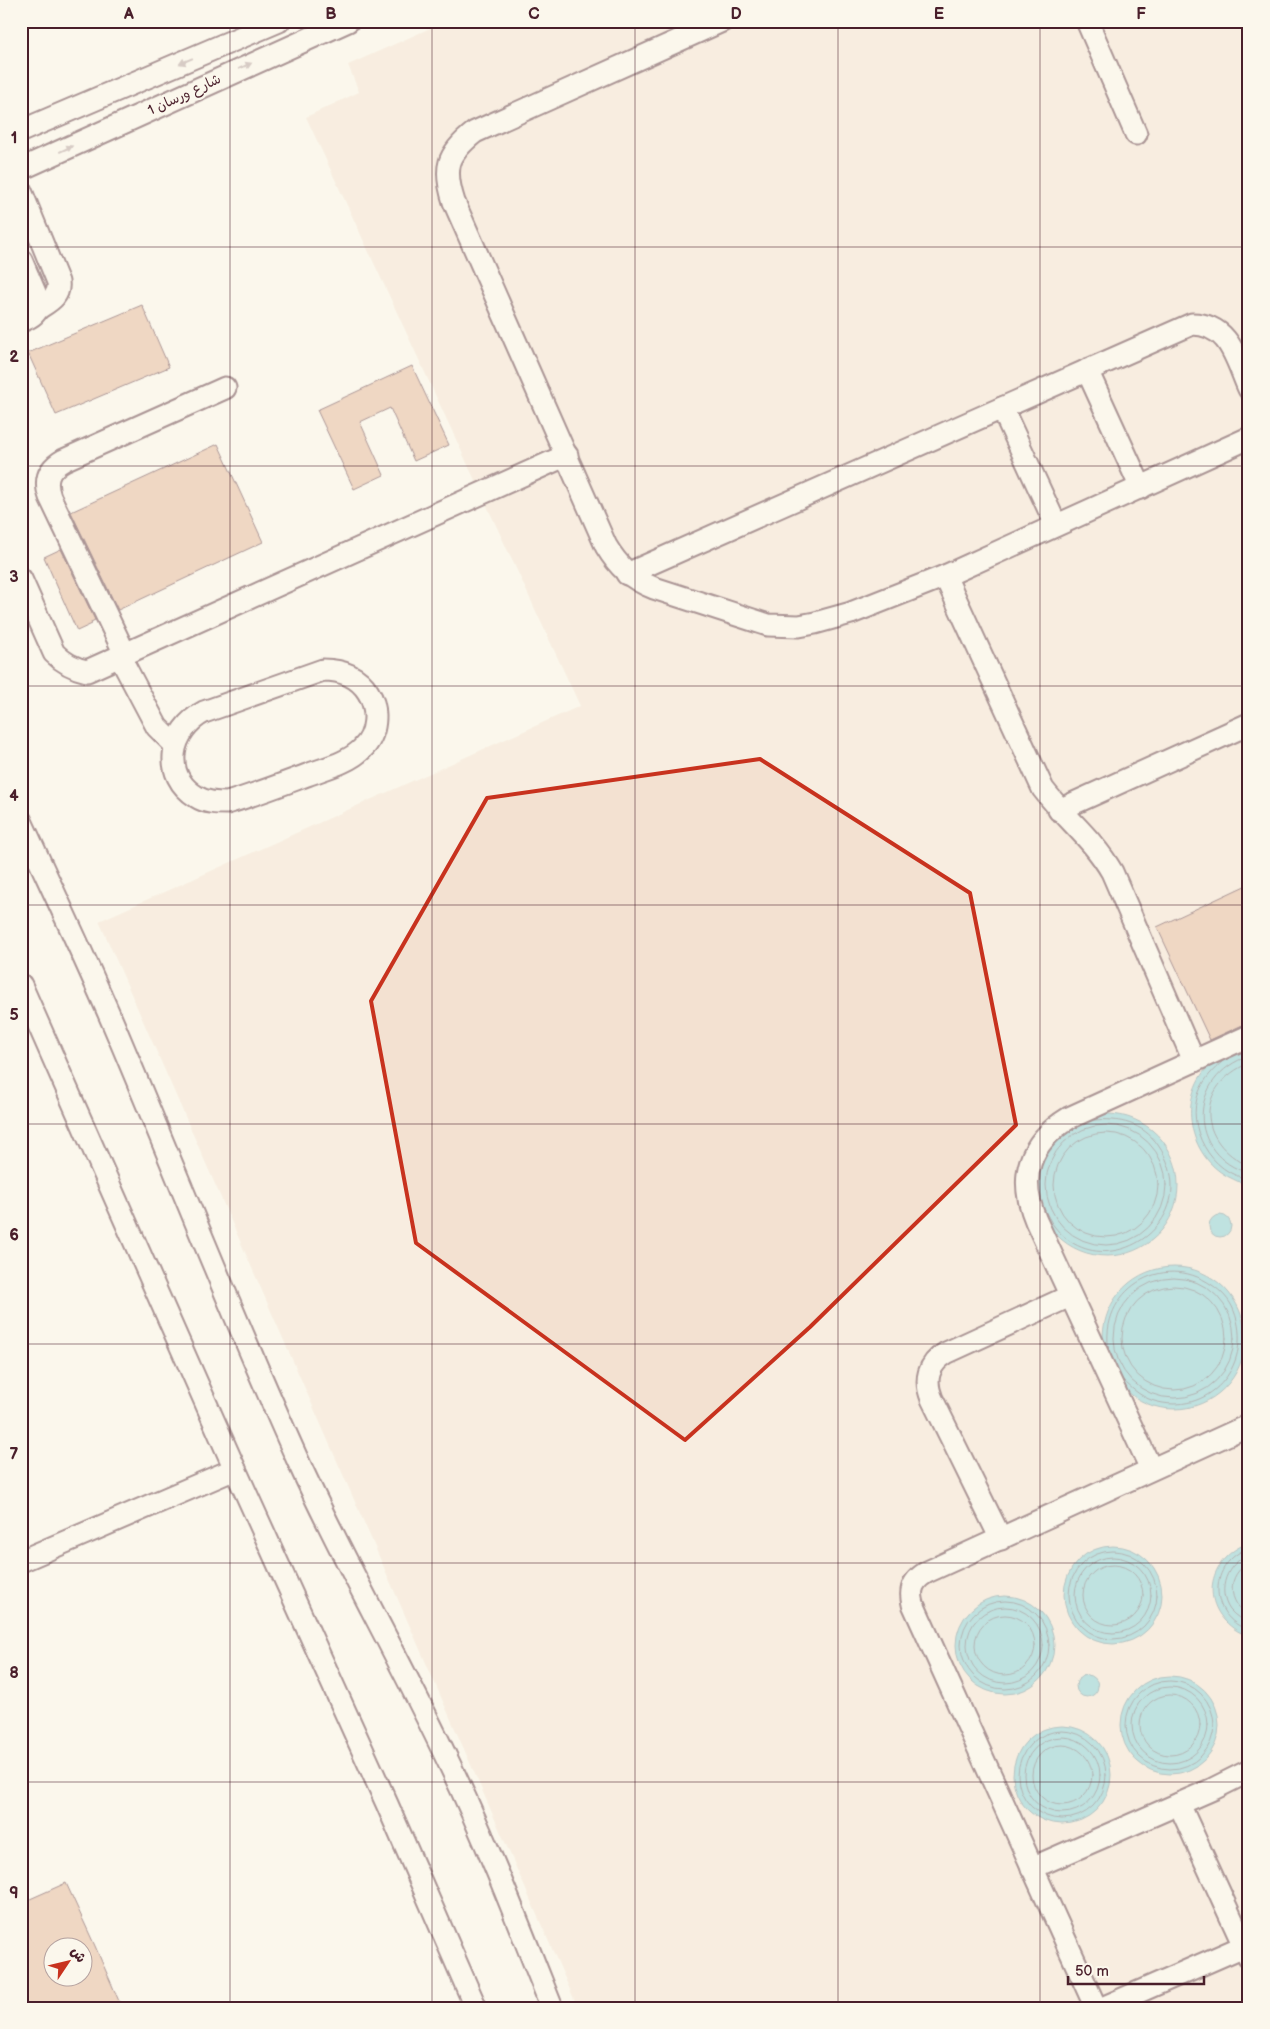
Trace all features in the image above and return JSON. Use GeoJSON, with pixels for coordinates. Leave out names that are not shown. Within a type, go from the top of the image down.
{"type":"FeatureCollection","features":[{"type":"Feature","properties":{"kind":"street","name":"شارع ورسان 1"},"geometry":{"type":"LineString","coordinates":[[21,132],[279,21]]}},
{"type":"Feature","properties":{"kind":"street","name":"شارع ورسان 1"},"geometry":{"type":"LineString","coordinates":[[21,169],[348,21]]}},
{"type":"Feature","properties":{"kind":"street"},"geometry":{"type":"LineString","coordinates":[[722,21],[475,132],[459,144],[450,162],[448,182],[454,202],[606,546],[615,561],[628,574],[654,588],[768,625],[784,627],[807,625],[851,613],[945,576],[1249,438]]}},
{"type":"Feature","properties":{"kind":"street"},"geometry":{"type":"LineString","coordinates":[[1087,21],[1136,134]]}},
{"type":"Feature","properties":{"kind":"street"},"geometry":{"type":"LineString","coordinates":[[21,191],[58,282],[59,289],[56,296],[39,308],[31,317],[21,321]]}},
{"type":"Feature","properties":{"kind":"street"},"geometry":{"type":"LineString","coordinates":[[21,260],[39,302],[39,308]]}},
{"type":"Feature","properties":{"kind":"street"},"geometry":{"type":"LineString","coordinates":[[628,574],[1192,324],[1204,324],[1214,328],[1223,335],[1249,389]]}},
{"type":"Feature","properties":{"kind":"street"},"geometry":{"type":"LineString","coordinates":[[1087,370],[1141,488]]}},
{"type":"Feature","properties":{"kind":"street"},"geometry":{"type":"LineString","coordinates":[[175,745],[179,734],[193,717],[323,670],[345,672],[355,678],[367,690],[374,706],[376,717],[370,739],[363,749],[354,756],[227,804],[212,803],[198,798],[186,788],[178,775],[174,760],[175,745],[157,727],[50,497],[46,486],[48,475],[54,466],[225,388]]}},
{"type":"Feature","properties":{"kind":"street"},"geometry":{"type":"LineString","coordinates":[[1002,408],[1056,525]]}},
{"type":"Feature","properties":{"kind":"street"},"geometry":{"type":"LineString","coordinates":[[21,579],[54,653],[63,662],[74,668],[87,671],[567,455]]}},
{"type":"Feature","properties":{"kind":"street"},"geometry":{"type":"LineString","coordinates":[[945,576],[1043,789],[1059,810],[1087,836],[1101,853],[1112,872],[1194,1061]]}},
{"type":"Feature","properties":{"kind":"street"},"geometry":{"type":"LineString","coordinates":[[1059,810],[1249,724]]}},
{"type":"Feature","properties":{"kind":"street"},"geometry":{"type":"LineString","coordinates":[[21,822],[120,1038],[260,1377],[342,1555],[397,1658],[449,1762],[497,1868],[552,2008]]}},
{"type":"Feature","properties":{"kind":"street"},"geometry":{"type":"LineString","coordinates":[[21,985],[234,1469],[387,1804],[476,2008]]}},
{"type":"Feature","properties":{"kind":"street"},"geometry":{"type":"LineString","coordinates":[[1151,1470],[1029,1205],[1026,1188],[1028,1171],[1033,1154],[1048,1133],[1069,1118],[1249,1036]]}},
{"type":"Feature","properties":{"kind":"street"},"geometry":{"type":"LineString","coordinates":[[1001,1539],[928,1391],[928,1373],[932,1365],[946,1354],[1070,1296]]}},
{"type":"Feature","properties":{"kind":"street"},"geometry":{"type":"LineString","coordinates":[[1096,2008],[917,1614],[911,1595],[913,1585],[919,1577],[1249,1425]]}},
{"type":"Feature","properties":{"kind":"street"},"geometry":{"type":"LineString","coordinates":[[21,1561],[234,1469]]}},
{"type":"Feature","properties":{"kind":"street"},"geometry":{"type":"LineString","coordinates":[[1032,1868],[1179,1804],[1249,1771]]}},
{"type":"Feature","properties":{"kind":"street"},"geometry":{"type":"LineString","coordinates":[[1102,2008],[1246,1951],[1179,1804]]}},
{"type":"Feature","properties":{"kind":"highlighted area"},"geometry":{"type":"Polygon","coordinates":[[[760,759],[970,893],[1016,1125],[810,1327],[685,1440],[416,1243],[371,1001],[487,798],[760,759]]]}},
{"type":"Feature","properties":{"kind":"shaded area"},"geometry":{"type":"Polygon","coordinates":[[[446,21],[1249,21],[1249,2008],[578,2008],[99,921],[580,706],[306,117],[359,92],[348,65],[446,21]]]}},
{"type":"Feature","properties":{"kind":"water"},"geometry":{"type":"Polygon","coordinates":[[[1249,1044],[1249,1184],[1242,1183],[1217,1170],[1206,1158],[1198,1145],[1193,1130],[1191,1114],[1192,1098],[1197,1083],[1206,1069],[1215,1060],[1249,1044]]]}},
{"type":"Feature","properties":{"kind":"water"},"geometry":{"type":"Polygon","coordinates":[[[1107,1114],[1134,1120],[1146,1126],[1157,1135],[1166,1146],[1172,1158],[1178,1185],[1172,1212],[1166,1224],[1157,1235],[1146,1244],[1134,1250],[1107,1256],[1080,1250],[1068,1244],[1057,1235],[1048,1224],[1042,1212],[1036,1185],[1042,1158],[1048,1146],[1057,1135],[1068,1126],[1080,1120],[1107,1114]]]}},
{"type":"Feature","properties":{"kind":"water"},"geometry":{"type":"Polygon","coordinates":[[[1220,1215],[1228,1218],[1231,1226],[1228,1234],[1220,1237],[1212,1234],[1209,1226],[1212,1218],[1220,1215]]]}},
{"type":"Feature","properties":{"kind":"water"},"geometry":{"type":"Polygon","coordinates":[[[1174,1267],[1201,1273],[1213,1279],[1224,1288],[1233,1299],[1239,1311],[1245,1338],[1239,1365],[1233,1377],[1224,1388],[1213,1397],[1201,1403],[1174,1409],[1147,1403],[1135,1397],[1124,1388],[1115,1377],[1109,1365],[1103,1338],[1109,1311],[1115,1299],[1124,1288],[1135,1279],[1147,1273],[1174,1267]]]}},
{"type":"Feature","properties":{"kind":"water"},"geometry":{"type":"Polygon","coordinates":[[[1249,1543],[1249,1635],[1236,1630],[1225,1621],[1217,1610],[1213,1599],[1212,1587],[1214,1576],[1227,1556],[1237,1548],[1249,1543]]]}},
{"type":"Feature","properties":{"kind":"water"},"geometry":{"type":"Polygon","coordinates":[[[1113,1546],[1132,1550],[1148,1560],[1158,1576],[1162,1595],[1158,1614],[1148,1630],[1132,1640],[1113,1644],[1094,1640],[1078,1630],[1068,1614],[1064,1595],[1068,1576],[1078,1560],[1094,1550],[1113,1546]]]}},
{"type":"Feature","properties":{"kind":"water"},"geometry":{"type":"Polygon","coordinates":[[[1005,1596],[1024,1600],[1040,1610],[1050,1626],[1054,1645],[1050,1664],[1040,1680],[1024,1690],[1005,1694],[986,1690],[970,1680],[960,1664],[956,1645],[960,1626],[970,1610],[986,1600],[1005,1596]]]}},
{"type":"Feature","properties":{"kind":"water"},"geometry":{"type":"Polygon","coordinates":[[[1087,1675],[1095,1678],[1098,1686],[1095,1694],[1087,1697],[1079,1694],[1076,1686],[1079,1678],[1087,1675]]]}},
{"type":"Feature","properties":{"kind":"water"},"geometry":{"type":"Polygon","coordinates":[[[1170,1676],[1189,1680],[1205,1690],[1215,1706],[1219,1725],[1215,1744],[1205,1760],[1189,1770],[1170,1774],[1151,1770],[1135,1760],[1125,1744],[1121,1725],[1125,1706],[1135,1690],[1151,1680],[1170,1676]]]}},
{"type":"Feature","properties":{"kind":"water"},"geometry":{"type":"Polygon","coordinates":[[[1062,1726],[1081,1730],[1097,1740],[1107,1756],[1111,1775],[1107,1794],[1097,1810],[1081,1820],[1062,1824],[1043,1820],[1027,1810],[1017,1794],[1013,1775],[1017,1756],[1027,1740],[1043,1730],[1062,1726]]]}},
{"type":"Feature","properties":{"kind":"building"},"geometry":{"type":"Polygon","coordinates":[[[142,305],[169,367],[56,415],[28,353],[142,305]]]}},
{"type":"Feature","properties":{"kind":"building"},"geometry":{"type":"Polygon","coordinates":[[[412,366],[449,445],[414,461],[390,408],[360,422],[384,475],[354,489],[317,410],[412,366]]]}},
{"type":"Feature","properties":{"kind":"building"},"geometry":{"type":"Polygon","coordinates":[[[218,444],[263,542],[118,610],[71,512],[218,444]]]}},
{"type":"Feature","properties":{"kind":"building"},"geometry":{"type":"Polygon","coordinates":[[[61,549],[95,620],[91,622],[92,624],[77,631],[44,557],[61,549]]]}},
{"type":"Feature","properties":{"kind":"building"},"geometry":{"type":"Polygon","coordinates":[[[1249,884],[1249,1022],[1210,1040],[1157,927],[1249,884]]]}},
{"type":"Feature","properties":{"kind":"building"},"geometry":{"type":"Polygon","coordinates":[[[66,1883],[90,1936],[42,1936],[42,1986],[92,1986],[92,1939],[122,2008],[21,2008],[21,1903],[66,1883]]]}}]}
